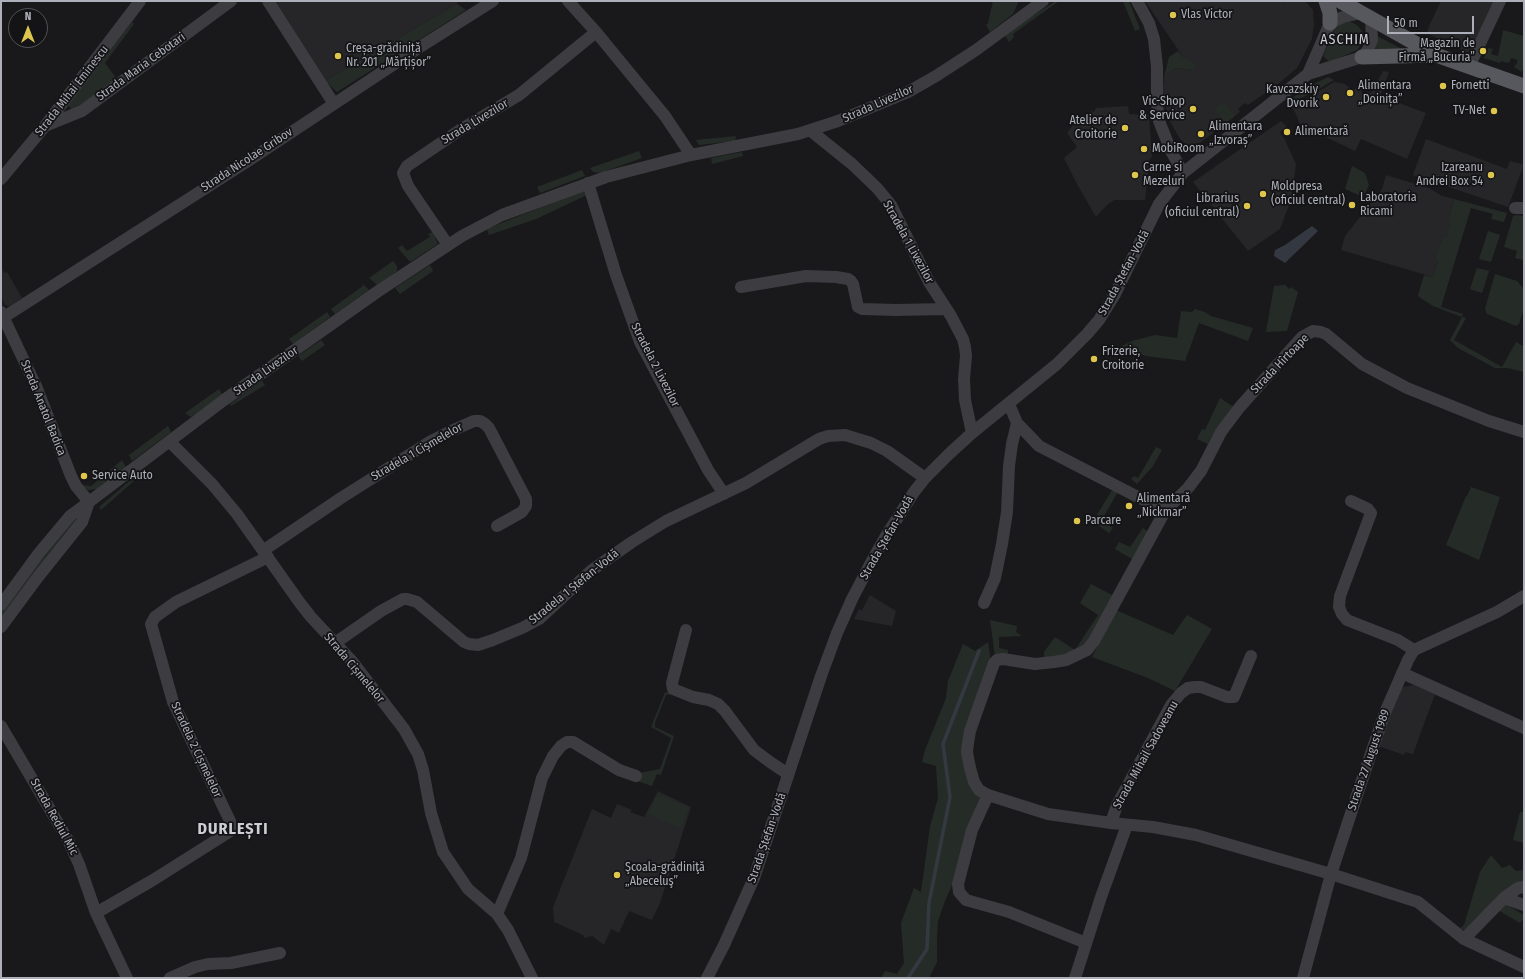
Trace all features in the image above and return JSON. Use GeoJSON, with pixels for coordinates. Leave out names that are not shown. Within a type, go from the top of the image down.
{"type":"FeatureCollection","features":[{"type":"Feature","properties":{"kind":"main road"},"geometry":{"type":"LineString","coordinates":[[1326,1],[1330,13],[1330,23]]}},
{"type":"Feature","properties":{"kind":"main road"},"geometry":{"type":"LineString","coordinates":[[1340,1],[1436,55],[1524,86]]}},
{"type":"Feature","properties":{"kind":"main road"},"geometry":{"type":"LineString","coordinates":[[1362,57],[1387,55],[1436,55]]}},
{"type":"Feature","properties":{"kind":"street","name":"Strada Mihai Eminescu"},"geometry":{"type":"LineString","coordinates":[[1,179],[45,126],[140,1]]}},
{"type":"Feature","properties":{"kind":"street","name":"Strada Maria Cebotari"},"geometry":{"type":"LineString","coordinates":[[45,126],[82,111],[231,1]]}},
{"type":"Feature","properties":{"kind":"street"},"geometry":{"type":"LineString","coordinates":[[268,1],[334,104]]}},
{"type":"Feature","properties":{"kind":"street","name":"Strada Nicolae Gribov"},"geometry":{"type":"LineString","coordinates":[[2,316],[59,283],[420,47],[493,1]]}},
{"type":"Feature","properties":{"kind":"street"},"geometry":{"type":"LineString","coordinates":[[568,1],[596,32],[665,116],[691,155]]}},
{"type":"Feature","properties":{"kind":"street","name":"Strada Livezilor"},"geometry":{"type":"LineString","coordinates":[[1,605],[35,559],[67,520],[89,502],[224,400],[377,292],[468,233],[502,216],[588,183],[641,167],[691,155],[811,131],[838,122],[908,92],[922,84],[971,54],[1043,1]]}},
{"type":"Feature","properties":{"kind":"street"},"geometry":{"type":"LineString","coordinates":[[1137,1],[1149,23],[1154,39],[1157,67],[1157,103],[1160,121],[1171,151],[1183,173]]}},
{"type":"Feature","properties":{"kind":"street"},"geometry":{"type":"LineString","coordinates":[[1469,67],[1500,1]]}},
{"type":"Feature","properties":{"kind":"street"},"geometry":{"type":"LineString","coordinates":[[1330,23],[1343,17],[1366,16],[1372,40],[1368,50],[1362,57]]}},
{"type":"Feature","properties":{"kind":"street","name":"Strada Ștefan-Vodă"},"geometry":{"type":"LineString","coordinates":[[1308,74],[1330,23]]}},
{"type":"Feature","properties":{"kind":"street","name":"Strada Livezilor"},"geometry":{"type":"LineString","coordinates":[[448,246],[408,186],[404,173],[406,166],[460,130],[519,95],[596,32]]}},
{"type":"Feature","properties":{"kind":"street","name":"Strada Ștefan-Vodă"},"geometry":{"type":"LineString","coordinates":[[707,978],[733,927],[754,878],[821,676],[852,599],[886,536],[925,478],[972,433],[1057,364],[1082,340],[1099,320],[1115,294],[1159,204],[1183,173],[1308,74],[1362,57]]}},
{"type":"Feature","properties":{"kind":"street","name":"Stradela 1 Livezilor"},"geometry":{"type":"LineString","coordinates":[[811,131],[852,164],[877,188],[891,205],[916,256],[963,339],[966,356],[964,378],[965,400],[972,433]]}},
{"type":"Feature","properties":{"kind":"street","name":"Stradela 2 Livezilor"},"geometry":{"type":"LineString","coordinates":[[588,183],[616,275],[640,342],[708,470],[724,494]]}},
{"type":"Feature","properties":{"kind":"street"},"geometry":{"type":"LineString","coordinates":[[741,287],[806,276],[836,277],[851,281],[858,307],[862,310],[946,308]]}},
{"type":"Feature","properties":{"kind":"street","name":"Strada Anatol Badica"},"geometry":{"type":"LineString","coordinates":[[2,316],[36,386],[71,476],[76,486],[89,502]]}},
{"type":"Feature","properties":{"kind":"street","name":"Strada Hîrtoape"},"geometry":{"type":"LineString","coordinates":[[988,795],[979,790],[974,782],[967,752],[970,731],[994,663],[997,660],[1003,659],[1035,664],[1054,662],[1066,660],[1087,650],[1094,641],[1165,511],[1188,488],[1201,471],[1221,432],[1239,408],[1302,337],[1313,331],[1326,334],[1362,364],[1406,388],[1524,432]]}},
{"type":"Feature","properties":{"kind":"street"},"geometry":{"type":"LineString","coordinates":[[1009,404],[1017,423],[1039,446],[1165,511]]}},
{"type":"Feature","properties":{"kind":"street","name":"Stradela 1 Cișmelelor"},"geometry":{"type":"LineString","coordinates":[[266,554],[341,498],[425,445],[474,421],[485,424],[489,428],[526,499],[526,506],[522,512],[497,526]]}},
{"type":"Feature","properties":{"kind":"street"},"geometry":{"type":"LineString","coordinates":[[984,603],[999,565],[1007,512],[1009,466],[1017,423]]}},
{"type":"Feature","properties":{"kind":"street","name":"Stradela 1 Ștefan-Vodă"},"geometry":{"type":"LineString","coordinates":[[335,643],[381,611],[403,599],[417,602],[464,642],[469,644],[478,645],[522,628],[539,619],[592,570],[632,542],[666,521],[724,494],[760,475],[819,439],[828,436],[846,435],[871,443],[887,451],[925,478]]}},
{"type":"Feature","properties":{"kind":"street","name":"Strada Cișmelelor"},"geometry":{"type":"LineString","coordinates":[[170,442],[212,484],[237,514],[311,617],[351,660],[404,729],[418,754],[443,852],[468,889],[497,914],[508,930],[531,977]]}},
{"type":"Feature","properties":{"kind":"street"},"geometry":{"type":"LineString","coordinates":[[1351,501],[1368,509],[1371,513],[1340,596],[1339,607],[1347,620],[1398,640],[1414,650],[1497,612],[1524,596]]}},
{"type":"Feature","properties":{"kind":"street"},"geometry":{"type":"LineString","coordinates":[[1,627],[82,522],[89,502]]}},
{"type":"Feature","properties":{"kind":"street","name":"Stradela 2 Cișmelelor"},"geometry":{"type":"LineString","coordinates":[[96,913],[153,880],[229,832],[230,821],[173,702],[151,624],[155,617],[176,602],[266,554]]}},
{"type":"Feature","properties":{"kind":"street"},"geometry":{"type":"LineString","coordinates":[[686,630],[672,683],[673,689],[693,697],[709,700],[718,704],[754,750],[788,774]]}},
{"type":"Feature","properties":{"kind":"street","name":"Strada 27 August 1989"},"geometry":{"type":"LineString","coordinates":[[1303,978],[1331,874],[1384,715],[1402,673],[1414,650]]}},
{"type":"Feature","properties":{"kind":"street","name":"Strada Mihail Sadoveanu"},"geometry":{"type":"LineString","coordinates":[[1111,823],[1120,799],[1171,705],[1181,693],[1188,688],[1201,687],[1227,697],[1234,696],[1251,656]]}},
{"type":"Feature","properties":{"kind":"street"},"geometry":{"type":"LineString","coordinates":[[1402,673],[1524,728]]}},
{"type":"Feature","properties":{"kind":"street","name":"Strada Rediul Mic"},"geometry":{"type":"LineString","coordinates":[[1,726],[68,840],[79,864],[96,913],[127,978]]}},
{"type":"Feature","properties":{"kind":"street"},"geometry":{"type":"LineString","coordinates":[[497,914],[521,858],[542,778],[553,756],[561,746],[567,742],[573,742],[620,770],[636,776]]}},
{"type":"Feature","properties":{"kind":"street"},"geometry":{"type":"LineString","coordinates":[[988,795],[972,830],[958,884],[959,892],[966,900],[1009,912],[1086,944]]}},
{"type":"Feature","properties":{"kind":"street","name":"Strada Mihail Sadoveanu"},"geometry":{"type":"LineString","coordinates":[[988,795],[1048,814],[1153,827],[1196,835],[1331,874]]}},
{"type":"Feature","properties":{"kind":"street","name":"Strada Mihail Sadoveanu"},"geometry":{"type":"LineString","coordinates":[[1075,978],[1101,897],[1127,824]]}},
{"type":"Feature","properties":{"kind":"street"},"geometry":{"type":"LineString","coordinates":[[1331,874],[1418,902],[1464,939],[1524,967]]}},
{"type":"Feature","properties":{"kind":"street"},"geometry":{"type":"LineString","coordinates":[[1464,939],[1504,898],[1518,888],[1524,887]]}},
{"type":"Feature","properties":{"kind":"street"},"geometry":{"type":"LineString","coordinates":[[1504,898],[1524,904]]}},
{"type":"Feature","properties":{"kind":"street"},"geometry":{"type":"LineString","coordinates":[[170,978],[195,967],[208,964],[231,963],[280,953]]}},
{"type":"Feature","properties":{"kind":"shaded area","name":"Creșa-grădiniță Nr. 201 „Mărțișor”"},"geometry":{"type":"Polygon","coordinates":[[[272,1],[457,1],[457,4],[325,81],[272,1]]]}},
{"type":"Feature","properties":{"kind":"shaded area"},"geometry":{"type":"Polygon","coordinates":[[[993,1],[1019,1],[1013,14],[990,32],[986,25],[988,23],[993,1]]]}},
{"type":"Feature","properties":{"kind":"shaded area"},"geometry":{"type":"Polygon","coordinates":[[[1056,1],[1059,1],[1013,34],[1014,37],[1009,42],[1004,34],[1056,1]]]}},
{"type":"Feature","properties":{"kind":"shaded area"},"geometry":{"type":"Polygon","coordinates":[[[1123,1],[1129,1],[1140,29],[1135,31],[1123,1]]]}},
{"type":"Feature","properties":{"kind":"shaded area"},"geometry":{"type":"Polygon","coordinates":[[[1145,1],[1281,1],[1284,3],[1285,1],[1305,1],[1313,10],[1314,24],[1312,39],[1297,68],[1278,84],[1248,105],[1245,103],[1238,109],[1240,112],[1192,149],[1180,139],[1168,118],[1163,92],[1164,77],[1175,68],[1192,70],[1197,64],[1183,57],[1145,1]]]}},
{"type":"Feature","properties":{"kind":"shaded area"},"geometry":{"type":"Polygon","coordinates":[[[1441,1],[1495,1],[1468,53],[1427,33],[1441,1]]]}},
{"type":"Feature","properties":{"kind":"shaded area"},"geometry":{"type":"Polygon","coordinates":[[[457,4],[466,10],[337,92],[325,81],[457,4]]]}},
{"type":"Feature","properties":{"kind":"shaded area"},"geometry":{"type":"Polygon","coordinates":[[[1349,21],[1357,25],[1362,31],[1363,40],[1361,45],[1357,50],[1330,62],[1323,56],[1335,28],[1339,24],[1349,21]]]}},
{"type":"Feature","properties":{"kind":"shaded area"},"geometry":{"type":"Polygon","coordinates":[[[132,22],[134,24],[105,63],[117,79],[73,111],[68,105],[132,22]]]}},
{"type":"Feature","properties":{"kind":"shaded area"},"geometry":{"type":"Polygon","coordinates":[[[1503,30],[1524,36],[1524,63],[1522,72],[1514,67],[1518,60],[1511,58],[1509,63],[1501,61],[1500,63],[1484,58],[1488,48],[1493,49],[1491,54],[1498,56],[1503,30]]]}},
{"type":"Feature","properties":{"kind":"shaded area"},"geometry":{"type":"Polygon","coordinates":[[[1377,36],[1404,50],[1373,53],[1376,47],[1377,36]]]}},
{"type":"Feature","properties":{"kind":"shaded area"},"geometry":{"type":"Polygon","coordinates":[[[1178,51],[1183,57],[1197,64],[1194,72],[1192,70],[1175,68],[1164,77],[1169,57],[1178,51]]]}},
{"type":"Feature","properties":{"kind":"shaded area"},"geometry":{"type":"Polygon","coordinates":[[[1383,71],[1389,72],[1380,96],[1426,113],[1407,159],[1361,139],[1355,151],[1300,125],[1292,107],[1334,82],[1345,84],[1353,91],[1357,87],[1362,90],[1362,94],[1366,96],[1367,92],[1371,93],[1383,71]]]}},
{"type":"Feature","properties":{"kind":"shaded area"},"geometry":{"type":"Polygon","coordinates":[[[1328,77],[1334,80],[1314,92],[1290,103],[1292,98],[1301,92],[1312,88],[1312,85],[1328,77]]]}},
{"type":"Feature","properties":{"kind":"shaded area"},"geometry":{"type":"Polygon","coordinates":[[[1223,102],[1235,116],[1226,123],[1215,109],[1223,102]]]}},
{"type":"Feature","properties":{"kind":"shaded area"},"geometry":{"type":"Polygon","coordinates":[[[1128,106],[1129,114],[1149,115],[1152,158],[1150,158],[1145,200],[1114,200],[1096,217],[1064,158],[1077,147],[1067,133],[1080,116],[1089,115],[1091,111],[1094,112],[1096,108],[1128,106]]]}},
{"type":"Feature","properties":{"kind":"shaded area"},"geometry":{"type":"Polygon","coordinates":[[[1281,121],[1287,127],[1280,132],[1296,164],[1292,197],[1280,229],[1248,251],[1193,182],[1281,121]]]}},
{"type":"Feature","properties":{"kind":"shaded area"},"geometry":{"type":"Polygon","coordinates":[[[736,136],[735,141],[699,145],[696,140],[736,136]]]}},
{"type":"Feature","properties":{"kind":"shaded area"},"geometry":{"type":"Polygon","coordinates":[[[1426,139],[1507,169],[1510,161],[1522,164],[1523,167],[1508,207],[1413,175],[1426,139]]]}},
{"type":"Feature","properties":{"kind":"shaded area"},"geometry":{"type":"Polygon","coordinates":[[[639,151],[642,158],[600,173],[593,172],[590,168],[639,151]]]}},
{"type":"Feature","properties":{"kind":"shaded area"},"geometry":{"type":"Polygon","coordinates":[[[742,152],[743,156],[712,164],[711,158],[742,152]]]}},
{"type":"Feature","properties":{"kind":"shaded area"},"geometry":{"type":"Polygon","coordinates":[[[1352,166],[1365,173],[1369,185],[1363,197],[1345,189],[1352,166]]]}},
{"type":"Feature","properties":{"kind":"shaded area"},"geometry":{"type":"Polygon","coordinates":[[[582,170],[585,176],[540,193],[537,187],[582,170]]]}},
{"type":"Feature","properties":{"kind":"shaded area"},"geometry":{"type":"Polygon","coordinates":[[[1386,175],[1429,188],[1442,196],[1454,199],[1449,217],[1452,218],[1446,238],[1441,244],[1435,260],[1438,261],[1433,277],[1341,250],[1345,236],[1382,189],[1386,175]]]}},
{"type":"Feature","properties":{"kind":"shaded area"},"geometry":{"type":"Polygon","coordinates":[[[581,191],[587,195],[536,219],[489,235],[487,229],[581,191]]]}},
{"type":"Feature","properties":{"kind":"shaded area"},"geometry":{"type":"Polygon","coordinates":[[[1454,199],[1507,213],[1504,222],[1491,219],[1493,214],[1471,208],[1441,307],[1463,314],[1462,317],[1433,306],[1418,295],[1424,275],[1433,277],[1438,261],[1435,260],[1443,237],[1446,238],[1454,199]]]}},
{"type":"Feature","properties":{"kind":"shaded area"},"geometry":{"type":"Polygon","coordinates":[[[1513,216],[1524,216],[1523,260],[1515,258],[1517,251],[1504,247],[1513,216]]]}},
{"type":"Feature","properties":{"kind":"shaded area"},"geometry":{"type":"Polygon","coordinates":[[[1312,226],[1318,231],[1285,263],[1274,256],[1275,250],[1285,245],[1312,226]]]}},
{"type":"Feature","properties":{"kind":"shaded area"},"geometry":{"type":"Polygon","coordinates":[[[1488,231],[1500,235],[1491,262],[1479,259],[1488,231]]]}},
{"type":"Feature","properties":{"kind":"shaded area"},"geometry":{"type":"Polygon","coordinates":[[[433,232],[438,244],[410,262],[398,248],[402,245],[407,251],[430,237],[428,234],[433,232]]]}},
{"type":"Feature","properties":{"kind":"shaded area"},"geometry":{"type":"Polygon","coordinates":[[[393,261],[397,266],[397,271],[385,282],[377,285],[369,278],[393,261]]]}},
{"type":"Feature","properties":{"kind":"shaded area"},"geometry":{"type":"Polygon","coordinates":[[[430,265],[433,271],[400,294],[395,288],[430,265]]]}},
{"type":"Feature","properties":{"kind":"shaded area"},"geometry":{"type":"Polygon","coordinates":[[[1,266],[4,273],[7,272],[22,298],[10,306],[5,305],[1,296],[1,266]]]}},
{"type":"Feature","properties":{"kind":"shaded area"},"geometry":{"type":"Polygon","coordinates":[[[1477,268],[1489,271],[1482,293],[1470,289],[1477,268]]]}},
{"type":"Feature","properties":{"kind":"shaded area"},"geometry":{"type":"Polygon","coordinates":[[[1495,274],[1517,281],[1524,289],[1524,308],[1519,324],[1516,326],[1487,314],[1485,309],[1495,274]]]}},
{"type":"Feature","properties":{"kind":"shaded area"},"geometry":{"type":"Polygon","coordinates":[[[362,283],[369,290],[335,314],[331,309],[363,286],[362,283]]]}},
{"type":"Feature","properties":{"kind":"shaded area"},"geometry":{"type":"Polygon","coordinates":[[[1285,285],[1289,289],[1291,287],[1298,292],[1287,331],[1266,332],[1274,286],[1285,285]]]}},
{"type":"Feature","properties":{"kind":"shaded area"},"geometry":{"type":"Polygon","coordinates":[[[1195,309],[1205,312],[1211,316],[1253,328],[1248,341],[1199,323],[1185,361],[1146,356],[1120,347],[1132,341],[1155,335],[1177,338],[1181,311],[1192,312],[1195,309]]]}},
{"type":"Feature","properties":{"kind":"shaded area"},"geometry":{"type":"Polygon","coordinates":[[[327,312],[330,317],[293,344],[289,339],[327,312]]]}},
{"type":"Feature","properties":{"kind":"shaded area"},"geometry":{"type":"Polygon","coordinates":[[[1462,317],[1466,318],[1454,340],[1502,367],[1516,342],[1523,346],[1524,344],[1524,372],[1507,368],[1495,368],[1458,348],[1450,340],[1462,317]]]}},
{"type":"Feature","properties":{"kind":"shaded area"},"geometry":{"type":"Polygon","coordinates":[[[321,340],[325,345],[302,361],[298,356],[321,340]]]}},
{"type":"Feature","properties":{"kind":"shaded area"},"geometry":{"type":"Polygon","coordinates":[[[262,381],[265,385],[231,406],[230,404],[262,381]]]}},
{"type":"Feature","properties":{"kind":"shaded area"},"geometry":{"type":"Polygon","coordinates":[[[219,389],[223,396],[191,417],[185,413],[219,389]]]}},
{"type":"Feature","properties":{"kind":"shaded area"},"geometry":{"type":"Polygon","coordinates":[[[1220,398],[1234,407],[1210,439],[1208,444],[1197,439],[1202,429],[1205,430],[1220,398]]]}},
{"type":"Feature","properties":{"kind":"shaded area"},"geometry":{"type":"Polygon","coordinates":[[[168,426],[171,432],[132,461],[129,455],[168,426]]]}},
{"type":"Feature","properties":{"kind":"shaded area"},"geometry":{"type":"Polygon","coordinates":[[[1156,447],[1162,450],[1153,466],[1137,484],[1131,479],[1134,476],[1138,478],[1156,447]]]}},
{"type":"Feature","properties":{"kind":"shaded area"},"geometry":{"type":"Polygon","coordinates":[[[122,460],[126,467],[97,489],[88,490],[81,485],[91,486],[122,460]]]}},
{"type":"Feature","properties":{"kind":"shaded area"},"geometry":{"type":"Polygon","coordinates":[[[132,479],[134,481],[101,510],[99,507],[132,479]]]}},
{"type":"Feature","properties":{"kind":"shaded area"},"geometry":{"type":"Polygon","coordinates":[[[1114,487],[1119,490],[1101,521],[1113,528],[1109,533],[1095,523],[1095,518],[1114,487]]]}},
{"type":"Feature","properties":{"kind":"shaded area"},"geometry":{"type":"Polygon","coordinates":[[[1471,487],[1500,497],[1479,560],[1446,545],[1471,487]]]}},
{"type":"Feature","properties":{"kind":"shaded area"},"geometry":{"type":"Polygon","coordinates":[[[75,518],[78,521],[1,620],[1,611],[8,600],[75,518]]]}},
{"type":"Feature","properties":{"kind":"shaded area"},"geometry":{"type":"Polygon","coordinates":[[[1143,528],[1150,533],[1084,647],[1069,655],[1044,660],[1044,652],[1055,637],[1075,650],[1098,615],[1080,603],[1091,584],[1112,595],[1132,559],[1115,549],[1119,542],[1130,547],[1143,528]]]}},
{"type":"Feature","properties":{"kind":"shaded area"},"geometry":{"type":"Polygon","coordinates":[[[870,595],[896,611],[892,626],[854,619],[859,609],[862,610],[870,595]]]}},
{"type":"Feature","properties":{"kind":"shaded area"},"geometry":{"type":"Polygon","coordinates":[[[1116,610],[1173,635],[1187,615],[1212,629],[1175,691],[1148,678],[1092,657],[1116,610]]]}},
{"type":"Feature","properties":{"kind":"shaded area"},"geometry":{"type":"Polygon","coordinates":[[[990,620],[1017,626],[1016,632],[1022,636],[999,637],[999,648],[1008,650],[1008,658],[995,656],[990,620]]]}},
{"type":"Feature","properties":{"kind":"shaded area"},"geometry":{"type":"Polygon","coordinates":[[[988,642],[991,663],[966,735],[982,798],[956,876],[938,921],[937,962],[929,978],[881,978],[885,971],[897,974],[904,963],[901,923],[914,888],[921,892],[930,826],[938,798],[936,766],[922,762],[925,750],[946,698],[948,681],[963,644],[975,651],[988,642]]]}},
{"type":"Feature","properties":{"kind":"shaded area"},"geometry":{"type":"Polygon","coordinates":[[[1413,685],[1435,694],[1413,754],[1405,752],[1404,755],[1378,746],[1399,688],[1413,685]]]}},
{"type":"Feature","properties":{"kind":"shaded area"},"geometry":{"type":"Polygon","coordinates":[[[665,692],[674,694],[666,695],[655,723],[655,727],[674,736],[661,775],[657,774],[652,786],[637,781],[639,773],[660,769],[671,738],[651,727],[665,692]]]}},
{"type":"Feature","properties":{"kind":"shaded area","name":"Şcoala-grădiniţă „Abeceluş”"},"geometry":{"type":"Polygon","coordinates":[[[658,791],[691,807],[660,903],[652,920],[629,911],[619,933],[611,929],[604,945],[592,936],[584,938],[583,935],[554,922],[553,907],[592,809],[611,818],[617,804],[632,810],[630,812],[644,817],[658,791]]]}},
{"type":"Feature","properties":{"kind":"shaded area"},"geometry":{"type":"Polygon","coordinates":[[[658,794],[689,808],[680,829],[648,814],[658,794]]]}},
{"type":"Feature","properties":{"kind":"shaded area"},"geometry":{"type":"Polygon","coordinates":[[[1520,812],[1524,812],[1524,843],[1513,840],[1520,812]]]}},
{"type":"Feature","properties":{"kind":"shaded area"},"geometry":{"type":"Polygon","coordinates":[[[1491,855],[1502,868],[1510,865],[1516,871],[1524,870],[1524,883],[1467,930],[1459,929],[1464,925],[1480,872],[1491,855]]]}},
{"type":"Feature","properties":{"kind":"shaded area"},"geometry":{"type":"Polygon","coordinates":[[[1505,904],[1524,915],[1524,918],[1520,923],[1498,910],[1505,904]]]}},
{"type":"Feature","properties":{"kind":"waterway"},"geometry":{"type":"LineString","coordinates":[[908,978],[927,949],[929,903],[950,797],[943,744],[979,651]]}},
{"type":"Feature","properties":{"kind":"place","name":"Vlas Victor"},"geometry":{"type":"Point","coordinates":[1173,15]}},
{"type":"Feature","properties":{"kind":"place","name":"Magazin de Firmă „Bucuria”"},"geometry":{"type":"Point","coordinates":[1483,51]}},
{"type":"Feature","properties":{"kind":"place","name":"Creșa-grădiniță Nr. 201 „Mărțișor”"},"geometry":{"type":"Point","coordinates":[338,56]}},
{"type":"Feature","properties":{"kind":"place","name":"Fornetti"},"geometry":{"type":"Point","coordinates":[1443,86]}},
{"type":"Feature","properties":{"kind":"place","name":"Alimentara „Doinița”"},"geometry":{"type":"Point","coordinates":[1350,93]}},
{"type":"Feature","properties":{"kind":"place","name":"Kavcazskiy Dvorik"},"geometry":{"type":"Point","coordinates":[1326,97]}},
{"type":"Feature","properties":{"kind":"place","name":"Vic-Shop & Service"},"geometry":{"type":"Point","coordinates":[1193,109]}},
{"type":"Feature","properties":{"kind":"place","name":"TV-Net"},"geometry":{"type":"Point","coordinates":[1494,111]}},
{"type":"Feature","properties":{"kind":"place","name":"Atelier de Croitorie"},"geometry":{"type":"Point","coordinates":[1125,128]}},
{"type":"Feature","properties":{"kind":"place","name":"Alimentară"},"geometry":{"type":"Point","coordinates":[1287,132]}},
{"type":"Feature","properties":{"kind":"place","name":"Alimentara „Izvoraș”"},"geometry":{"type":"Point","coordinates":[1201,134]}},
{"type":"Feature","properties":{"kind":"place","name":"MobiRoom"},"geometry":{"type":"Point","coordinates":[1144,149]}},
{"type":"Feature","properties":{"kind":"place","name":"Carne si Mezeluri"},"geometry":{"type":"Point","coordinates":[1135,175]}},
{"type":"Feature","properties":{"kind":"place","name":"Izareanu Andrei Box 54"},"geometry":{"type":"Point","coordinates":[1491,175]}},
{"type":"Feature","properties":{"kind":"place","name":"Moldpresa (oficiul central)"},"geometry":{"type":"Point","coordinates":[1263,194]}},
{"type":"Feature","properties":{"kind":"place","name":"Laboratoria Ricami"},"geometry":{"type":"Point","coordinates":[1352,205]}},
{"type":"Feature","properties":{"kind":"place","name":"Librarius (oficiul central)"},"geometry":{"type":"Point","coordinates":[1247,206]}},
{"type":"Feature","properties":{"kind":"place","name":"Frizerie, Croitorie"},"geometry":{"type":"Point","coordinates":[1094,359]}},
{"type":"Feature","properties":{"kind":"place","name":"Service Auto"},"geometry":{"type":"Point","coordinates":[84,476]}},
{"type":"Feature","properties":{"kind":"place","name":"Alimentară „Nickmar”"},"geometry":{"type":"Point","coordinates":[1129,506]}},
{"type":"Feature","properties":{"kind":"place","name":"Parcare"},"geometry":{"type":"Point","coordinates":[1077,521]}},
{"type":"Feature","properties":{"kind":"place","name":"Şcoala-grădiniţă „Abeceluş”"},"geometry":{"type":"Point","coordinates":[617,875]}},
{"type":"Feature","properties":{"kind":"district","name":"ASCHIM"},"geometry":{"type":"Point","coordinates":[1345,40]}},
{"type":"Feature","properties":{"kind":"district","name":"DURLEȘTI"},"geometry":{"type":"Point","coordinates":[233,830]}}]}
